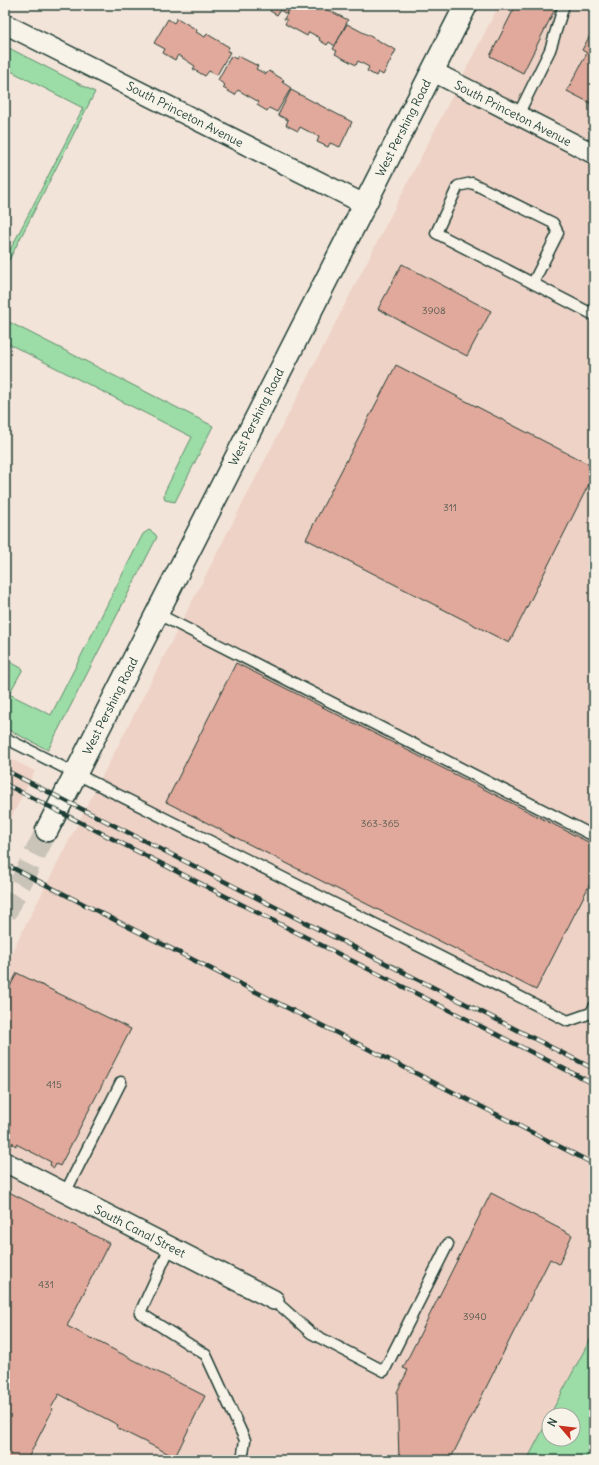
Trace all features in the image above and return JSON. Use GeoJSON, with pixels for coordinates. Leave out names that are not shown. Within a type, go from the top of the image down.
{"type":"FeatureCollection","features":[{"type":"Feature","properties":{"kind":"main road","name":"West Pershing Road"},"geometry":{"type":"LineString","coordinates":[[47,830],[466,5]]}},
{"type":"Feature","properties":{"kind":"street","name":"South Princeton Avenue"},"geometry":{"type":"LineString","coordinates":[[5,24],[364,204]]}},
{"type":"Feature","properties":{"kind":"street","name":"South Princeton Avenue"},"geometry":{"type":"LineString","coordinates":[[432,71],[594,154]]}},
{"type":"Feature","properties":{"kind":"street","name":"South Canal Street"},"geometry":{"type":"LineString","coordinates":[[5,1162],[274,1300]]}},
{"type":"Feature","properties":{"kind":"lane"},"geometry":{"type":"LineString","coordinates":[[518,115],[550,50],[564,5]]}},
{"type":"Feature","properties":{"kind":"lane"},"geometry":{"type":"LineString","coordinates":[[533,283],[558,233],[553,223],[472,183],[458,186],[436,233],[594,315]]}},
{"type":"Feature","properties":{"kind":"lane"},"geometry":{"type":"LineString","coordinates":[[156,613],[594,836]]}},
{"type":"Feature","properties":{"kind":"lane"},"geometry":{"type":"LineString","coordinates":[[5,738],[568,1021],[591,1013],[594,1008]]}},
{"type":"Feature","properties":{"kind":"lane"},"geometry":{"type":"LineString","coordinates":[[65,1193],[121,1082]]}},
{"type":"Feature","properties":{"kind":"lane"},"geometry":{"type":"LineString","coordinates":[[274,1300],[311,1333],[384,1371],[448,1244]]}},
{"type":"Feature","properties":{"kind":"lane"},"geometry":{"type":"LineString","coordinates":[[170,1247],[140,1313],[206,1355],[245,1440],[242,1460]]}},
{"type":"Feature","properties":{"kind":"shaded area"},"geometry":{"type":"Polygon","coordinates":[[[499,5],[594,5],[594,1460],[5,1460],[5,965],[499,5]]]}},
{"type":"Feature","properties":{"kind":"shaded area"},"geometry":{"type":"Polygon","coordinates":[[[5,756],[35,771],[5,830],[5,756]]]}},
{"type":"Feature","properties":{"kind":"green space"},"geometry":{"type":"Polygon","coordinates":[[[5,46],[95,92],[5,268],[5,260],[83,108],[5,68],[5,46]]]}},
{"type":"Feature","properties":{"kind":"green space"},"geometry":{"type":"Polygon","coordinates":[[[5,320],[213,426],[175,502],[165,500],[165,491],[192,437],[5,342],[5,320]]]}},
{"type":"Feature","properties":{"kind":"green space"},"geometry":{"type":"Polygon","coordinates":[[[149,530],[157,537],[48,750],[5,728],[5,659],[23,669],[9,694],[51,715],[143,534],[149,530]]]}},
{"type":"Feature","properties":{"kind":"green space"},"geometry":{"type":"Polygon","coordinates":[[[594,1332],[594,1460],[527,1460],[541,1433],[541,1447],[581,1447],[581,1407],[554,1407],[594,1332]]]}},
{"type":"Feature","properties":{"kind":"building"},"geometry":{"type":"Polygon","coordinates":[[[268,5],[291,5],[286,14],[280,10],[277,15],[270,11],[272,7],[268,5]]]}},
{"type":"Feature","properties":{"kind":"building"},"geometry":{"type":"Polygon","coordinates":[[[292,5],[318,5],[348,20],[335,46],[329,42],[327,45],[319,40],[320,38],[309,32],[307,36],[285,24],[287,20],[284,19],[292,5]]]}},
{"type":"Feature","properties":{"kind":"building"},"geometry":{"type":"Polygon","coordinates":[[[516,5],[557,5],[523,73],[490,56],[516,5]]]}},
{"type":"Feature","properties":{"kind":"building"},"geometry":{"type":"Polygon","coordinates":[[[177,18],[197,30],[196,32],[205,37],[207,34],[229,47],[227,51],[230,52],[217,75],[209,71],[205,76],[193,69],[195,66],[178,55],[175,60],[163,53],[165,49],[154,43],[168,19],[174,23],[177,18]]]}},
{"type":"Feature","properties":{"kind":"building"},"geometry":{"type":"Polygon","coordinates":[[[347,24],[396,50],[383,75],[378,72],[376,76],[367,71],[369,67],[358,61],[356,65],[335,54],[337,51],[333,49],[347,24]]]}},
{"type":"Feature","properties":{"kind":"building"},"geometry":{"type":"Polygon","coordinates":[[[593,30],[594,105],[567,91],[587,53],[582,50],[593,30]]]}},
{"type":"Feature","properties":{"kind":"building"},"geometry":{"type":"Polygon","coordinates":[[[231,56],[236,59],[238,56],[258,66],[256,69],[266,74],[269,71],[284,80],[282,82],[291,88],[277,112],[269,108],[267,111],[257,105],[259,102],[238,90],[235,95],[223,88],[225,85],[218,80],[231,56]]]}},
{"type":"Feature","properties":{"kind":"building"},"geometry":{"type":"Polygon","coordinates":[[[291,90],[352,122],[340,147],[330,143],[328,147],[317,142],[319,137],[300,127],[298,131],[286,125],[288,120],[278,115],[291,90]]]}},
{"type":"Feature","properties":{"kind":"building"},"geometry":{"type":"Polygon","coordinates":[[[402,264],[491,311],[467,356],[378,309],[402,264]]]}},
{"type":"Feature","properties":{"kind":"building"},"geometry":{"type":"Polygon","coordinates":[[[396,365],[594,467],[594,474],[509,643],[306,539],[396,365]]]}},
{"type":"Feature","properties":{"kind":"building"},"geometry":{"type":"Polygon","coordinates":[[[236,663],[594,845],[594,876],[536,990],[166,802],[236,663]]]}},
{"type":"Feature","properties":{"kind":"building"},"geometry":{"type":"Polygon","coordinates":[[[17,973],[131,1029],[60,1166],[56,1164],[54,1168],[50,1165],[51,1162],[16,1144],[16,1146],[13,1142],[12,1145],[9,1143],[10,1141],[5,1139],[5,996],[17,973]]]}},
{"type":"Feature","properties":{"kind":"building"},"geometry":{"type":"Polygon","coordinates":[[[5,1190],[109,1243],[67,1326],[205,1396],[175,1457],[117,1428],[118,1425],[59,1394],[27,1460],[5,1460],[5,1190]]]}},
{"type":"Feature","properties":{"kind":"building"},"geometry":{"type":"Polygon","coordinates":[[[491,1193],[572,1235],[559,1264],[550,1259],[450,1460],[399,1460],[397,1392],[408,1370],[403,1368],[491,1193]]]}},
{"type":"Feature","properties":{"kind":"tunnel"},"geometry":{"type":"LineString","coordinates":[[5,914],[47,830]]}},
{"type":"Feature","properties":{"kind":"railway"},"geometry":{"type":"LineString","coordinates":[[5,770],[594,1069]]}},
{"type":"Feature","properties":{"kind":"railway"},"geometry":{"type":"LineString","coordinates":[[5,784],[594,1084]]}},
{"type":"Feature","properties":{"kind":"railway"},"geometry":{"type":"LineString","coordinates":[[5,864],[594,1164]]}}]}
